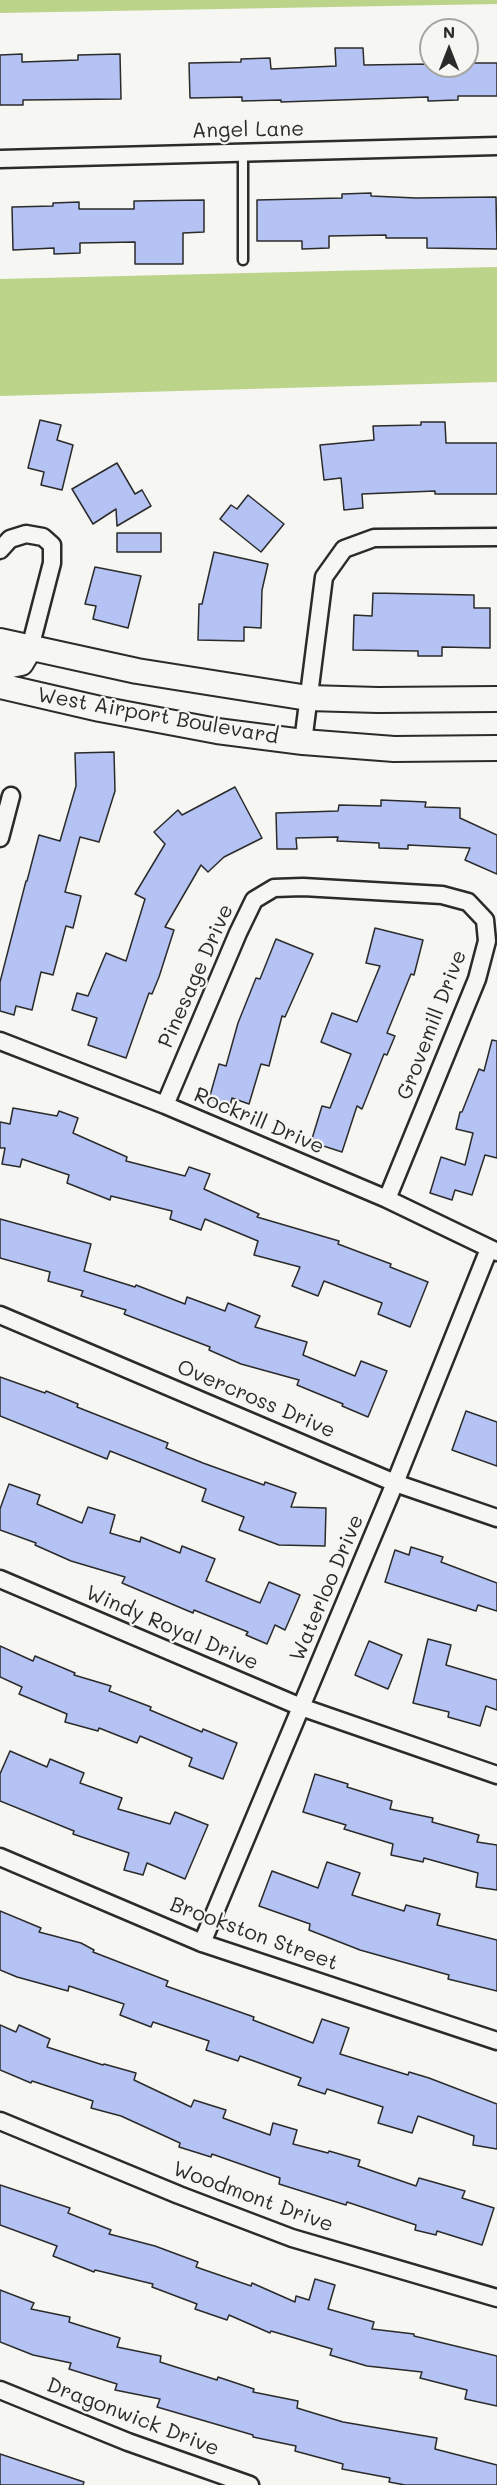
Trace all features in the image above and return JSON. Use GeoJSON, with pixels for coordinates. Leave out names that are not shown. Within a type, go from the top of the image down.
{"type":"FeatureCollection","features":[{"type":"Feature","properties":{"kind":"main road","name":"West Airport Boulevard"},"geometry":{"type":"LineString","coordinates":[[0,641],[201,683],[308,698],[497,699]]}},
{"type":"Feature","properties":{"kind":"main road"},"geometry":{"type":"LineString","coordinates":[[0,665],[21,663],[30,648]]}},
{"type":"Feature","properties":{"kind":"main road","name":"West Airport Boulevard"},"geometry":{"type":"LineString","coordinates":[[0,686],[153,720],[303,742],[394,748],[497,748]]}},
{"type":"Feature","properties":{"kind":"street","name":"Angel Lane"},"geometry":{"type":"LineString","coordinates":[[0,159],[497,146]]}},
{"type":"Feature","properties":{"kind":"street"},"geometry":{"type":"LineString","coordinates":[[0,550],[10,539],[26,534],[43,537],[52,545],[52,562],[30,648]]}},
{"type":"Feature","properties":{"kind":"street"},"geometry":{"type":"LineString","coordinates":[[303,742],[324,577],[344,549],[374,538],[497,537]]}},
{"type":"Feature","properties":{"kind":"street"},"geometry":{"type":"LineString","coordinates":[[0,838],[11,796]]}},
{"type":"Feature","properties":{"kind":"street","name":"Pinesage Drive"},"geometry":{"type":"LineString","coordinates":[[165,1105],[254,900],[274,888],[303,887],[362,891]]}},
{"type":"Feature","properties":{"kind":"street","name":"Grovemill Drive"},"geometry":{"type":"LineString","coordinates":[[362,891],[442,895],[468,902],[485,920],[487,941],[477,978],[387,1199]]}},
{"type":"Feature","properties":{"kind":"street","name":"Rockrill Drive"},"geometry":{"type":"LineString","coordinates":[[0,1041],[165,1105],[387,1199],[493,1250]]}},
{"type":"Feature","properties":{"kind":"street","name":"Waterloo Drive"},"geometry":{"type":"LineString","coordinates":[[202,1943],[493,1250]]}},
{"type":"Feature","properties":{"kind":"street","name":"Overcross Drive"},"geometry":{"type":"LineString","coordinates":[[0,1315],[395,1483],[497,1518]]}},
{"type":"Feature","properties":{"kind":"street","name":"Windy Royal Drive"},"geometry":{"type":"LineString","coordinates":[[0,1579],[301,1707],[497,1775]]}},
{"type":"Feature","properties":{"kind":"street","name":"Brookston Street"},"geometry":{"type":"LineString","coordinates":[[0,1857],[202,1943],[497,2042]]}},
{"type":"Feature","properties":{"kind":"street","name":"Woodmont Drive"},"geometry":{"type":"LineString","coordinates":[[0,2121],[179,2195],[292,2238],[497,2298]]}},
{"type":"Feature","properties":{"kind":"street","name":"Dragonwick Drive"},"geometry":{"type":"LineString","coordinates":[[0,2390],[128,2442],[250,2485]]}},
{"type":"Feature","properties":{"kind":"lane"},"geometry":{"type":"LineString","coordinates":[[243,153],[243,260]]}},
{"type":"Feature","properties":{"kind":"green space"},"geometry":{"type":"Polygon","coordinates":[[[0,0],[497,0],[497,4],[0,13],[0,0]]]}},
{"type":"Feature","properties":{"kind":"green space"},"geometry":{"type":"Polygon","coordinates":[[[497,267],[497,382],[0,396],[0,279],[497,267]]]}},
{"type":"Feature","properties":{"kind":"building"},"geometry":{"type":"Polygon","coordinates":[[[335,48],[363,48],[364,65],[419,64],[419,78],[479,78],[479,63],[497,63],[497,96],[458,96],[458,100],[428,101],[428,97],[281,102],[281,100],[242,101],[242,97],[190,98],[189,63],[241,62],[241,59],[270,58],[271,69],[336,66],[335,48]]]}},
{"type":"Feature","properties":{"kind":"building"},"geometry":{"type":"Polygon","coordinates":[[[22,54],[22,62],[78,60],[78,55],[120,54],[121,99],[23,100],[23,105],[0,105],[0,55],[22,54]]]}},
{"type":"Feature","properties":{"kind":"building"},"geometry":{"type":"Polygon","coordinates":[[[371,193],[371,196],[416,198],[496,197],[497,249],[427,248],[427,238],[386,238],[386,235],[329,236],[329,248],[302,249],[302,241],[257,241],[257,200],[342,198],[342,194],[371,193]]]}},
{"type":"Feature","properties":{"kind":"building"},"geometry":{"type":"Polygon","coordinates":[[[204,200],[204,232],[183,233],[183,264],[135,264],[135,242],[80,243],[80,253],[54,254],[54,248],[13,250],[12,207],[53,206],[53,203],[79,202],[79,209],[134,209],[134,201],[204,200]]]}},
{"type":"Feature","properties":{"kind":"building"},"geometry":{"type":"Polygon","coordinates":[[[40,420],[61,425],[57,440],[73,445],[62,490],[41,485],[44,472],[28,468],[40,420]]]}},
{"type":"Feature","properties":{"kind":"building"},"geometry":{"type":"Polygon","coordinates":[[[421,422],[445,422],[446,443],[497,443],[497,494],[435,494],[435,491],[362,494],[363,508],[344,510],[341,478],[324,480],[320,445],[374,440],[373,426],[421,425],[421,422]]]}},
{"type":"Feature","properties":{"kind":"building"},"geometry":{"type":"Polygon","coordinates":[[[117,463],[135,494],[142,490],[151,506],[117,526],[116,509],[93,524],[72,489],[117,463]]]}},
{"type":"Feature","properties":{"kind":"building"},"geometry":{"type":"Polygon","coordinates":[[[248,495],[284,524],[261,552],[220,519],[231,505],[237,509],[248,495]]]}},
{"type":"Feature","properties":{"kind":"building"},"geometry":{"type":"Polygon","coordinates":[[[117,533],[161,533],[161,552],[117,552],[117,533]]]}},
{"type":"Feature","properties":{"kind":"building"},"geometry":{"type":"Polygon","coordinates":[[[214,552],[268,564],[262,590],[261,628],[244,627],[244,641],[198,640],[199,604],[202,604],[214,552]]]}},
{"type":"Feature","properties":{"kind":"building"},"geometry":{"type":"Polygon","coordinates":[[[95,567],[141,576],[128,628],[93,619],[96,606],[85,604],[95,567]]]}},
{"type":"Feature","properties":{"kind":"building"},"geometry":{"type":"Polygon","coordinates":[[[373,593],[474,595],[474,608],[490,608],[490,648],[442,647],[442,656],[418,656],[418,651],[353,650],[354,615],[372,616],[373,593]]]}},
{"type":"Feature","properties":{"kind":"building"},"geometry":{"type":"Polygon","coordinates":[[[114,752],[115,791],[99,842],[80,837],[65,892],[81,896],[73,928],[66,926],[53,975],[41,972],[32,1010],[16,1006],[14,1015],[0,1011],[0,982],[39,835],[60,841],[76,786],[75,753],[114,752]]]}},
{"type":"Feature","properties":{"kind":"building"},"geometry":{"type":"Polygon","coordinates":[[[235,787],[262,838],[224,857],[208,872],[201,865],[165,927],[174,930],[159,977],[152,994],[149,993],[126,1058],[88,1045],[97,1018],[72,1010],[77,993],[88,996],[106,953],[126,961],[145,899],[135,894],[165,844],[154,832],[178,810],[182,815],[235,787]]]}},
{"type":"Feature","properties":{"kind":"building"},"geometry":{"type":"Polygon","coordinates":[[[381,800],[426,802],[425,807],[460,808],[460,818],[497,835],[497,874],[465,860],[470,848],[408,845],[408,849],[379,848],[379,843],[337,841],[338,837],[296,838],[297,849],[277,849],[276,813],[338,811],[339,805],[381,806],[381,800]]]}},
{"type":"Feature","properties":{"kind":"building"},"geometry":{"type":"Polygon","coordinates":[[[375,928],[423,940],[414,975],[411,974],[387,1033],[395,1036],[387,1055],[384,1054],[362,1109],[357,1106],[342,1152],[311,1142],[322,1106],[330,1108],[351,1054],[321,1042],[332,1013],[357,1022],[380,966],[366,963],[375,928]]]}},
{"type":"Feature","properties":{"kind":"building"},"geometry":{"type":"Polygon","coordinates":[[[276,939],[313,954],[285,1017],[282,1016],[269,1066],[261,1064],[249,1104],[232,1098],[230,1106],[209,1099],[219,1064],[226,1066],[238,1023],[256,978],[260,979],[276,939]]]}},
{"type":"Feature","properties":{"kind":"building"},"geometry":{"type":"Polygon","coordinates":[[[492,1040],[497,1041],[497,1158],[485,1155],[472,1195],[455,1190],[452,1200],[430,1193],[441,1157],[465,1165],[473,1133],[456,1129],[460,1112],[462,1112],[479,1069],[484,1071],[492,1040]]]}},
{"type":"Feature","properties":{"kind":"building"},"geometry":{"type":"Polygon","coordinates":[[[13,1108],[57,1116],[59,1111],[78,1118],[73,1133],[127,1157],[126,1161],[185,1176],[189,1167],[210,1174],[204,1189],[259,1214],[257,1217],[339,1241],[338,1244],[391,1264],[390,1267],[428,1282],[410,1327],[378,1314],[382,1303],[324,1281],[318,1296],[292,1286],[300,1267],[254,1255],[258,1241],[205,1219],[201,1230],[170,1219],[172,1211],[111,1196],[110,1200],[67,1183],[69,1175],[22,1159],[20,1167],[2,1164],[5,1148],[0,1148],[0,1122],[10,1124],[13,1108]]]}},
{"type":"Feature","properties":{"kind":"building"},"geometry":{"type":"Polygon","coordinates":[[[0,1219],[91,1244],[84,1271],[135,1287],[136,1285],[185,1304],[187,1297],[225,1311],[228,1303],[260,1316],[255,1327],[307,1342],[303,1355],[355,1376],[361,1361],[387,1371],[368,1417],[297,1385],[299,1380],[241,1364],[209,1350],[210,1347],[124,1314],[126,1310],[81,1296],[83,1291],[48,1281],[50,1272],[0,1258],[0,1219]]]}},
{"type":"Feature","properties":{"kind":"building"},"geometry":{"type":"Polygon","coordinates":[[[0,1377],[45,1393],[46,1391],[78,1404],[77,1407],[168,1443],[166,1448],[203,1463],[264,1485],[265,1482],[296,1493],[291,1507],[326,1508],[325,1546],[279,1545],[239,1530],[244,1517],[202,1501],[206,1489],[110,1451],[107,1459],[0,1416],[0,1377]]]}},
{"type":"Feature","properties":{"kind":"building"},"geometry":{"type":"Polygon","coordinates":[[[466,1411],[497,1422],[497,1466],[452,1450],[466,1411]]]}},
{"type":"Feature","properties":{"kind":"building"},"geometry":{"type":"Polygon","coordinates":[[[9,1484],[40,1495],[37,1504],[82,1523],[88,1507],[115,1515],[110,1533],[140,1542],[141,1537],[180,1553],[182,1546],[215,1559],[206,1581],[260,1603],[269,1582],[300,1595],[285,1630],[275,1625],[267,1644],[246,1635],[248,1632],[194,1610],[193,1613],[122,1583],[125,1577],[71,1561],[35,1545],[36,1543],[0,1530],[0,1509],[9,1484]]]}},
{"type":"Feature","properties":{"kind":"building"},"geometry":{"type":"Polygon","coordinates":[[[411,1547],[443,1557],[441,1562],[497,1583],[497,1611],[478,1605],[476,1611],[385,1582],[395,1550],[409,1555],[411,1547]]]}},
{"type":"Feature","properties":{"kind":"building"},"geometry":{"type":"Polygon","coordinates":[[[428,1639],[451,1645],[446,1665],[497,1680],[497,1710],[486,1706],[480,1726],[448,1717],[449,1712],[413,1703],[428,1639]]]}},
{"type":"Feature","properties":{"kind":"building"},"geometry":{"type":"Polygon","coordinates":[[[369,1641],[402,1655],[388,1689],[355,1675],[369,1641]]]}},
{"type":"Feature","properties":{"kind":"building"},"geometry":{"type":"Polygon","coordinates":[[[0,1646],[33,1661],[35,1656],[75,1673],[74,1675],[111,1686],[109,1691],[151,1707],[150,1710],[202,1732],[203,1729],[237,1743],[223,1779],[189,1766],[192,1758],[140,1736],[137,1743],[99,1728],[98,1731],[65,1722],[67,1714],[19,1694],[22,1687],[0,1677],[0,1646]]]}},
{"type":"Feature","properties":{"kind":"building"},"geometry":{"type":"Polygon","coordinates":[[[10,1751],[47,1767],[50,1759],[84,1773],[80,1783],[122,1798],[118,1809],[170,1824],[175,1812],[208,1825],[185,1879],[147,1863],[143,1875],[124,1870],[129,1853],[73,1834],[74,1831],[0,1801],[0,1774],[10,1751]]]}},
{"type":"Feature","properties":{"kind":"building"},"geometry":{"type":"Polygon","coordinates":[[[315,1774],[392,1801],[390,1809],[433,1818],[432,1822],[479,1835],[477,1842],[497,1845],[497,1890],[476,1887],[478,1873],[424,1858],[423,1862],[391,1855],[393,1844],[344,1829],[346,1825],[303,1812],[315,1774]]]}},
{"type":"Feature","properties":{"kind":"building"},"geometry":{"type":"Polygon","coordinates":[[[327,1862],[360,1873],[352,1895],[404,1911],[406,1905],[440,1914],[437,1925],[497,1940],[497,1991],[448,1979],[449,1975],[360,1950],[309,1930],[310,1924],[259,1906],[272,1871],[318,1888],[327,1862]]]}},
{"type":"Feature","properties":{"kind":"building"},"geometry":{"type":"Polygon","coordinates":[[[0,1911],[41,1928],[39,1932],[81,1943],[94,1950],[93,1952],[168,1981],[166,1986],[254,2017],[253,2020],[313,2043],[322,2019],[349,2028],[340,2054],[408,2075],[409,2072],[429,2078],[497,2104],[497,2149],[473,2145],[474,2136],[418,2116],[412,2133],[378,2123],[383,2107],[327,2089],[325,2094],[298,2085],[301,2078],[240,2056],[238,2061],[206,2050],[209,2041],[153,2022],[151,2027],[120,2015],[124,2004],[69,1986],[68,1991],[0,1970],[0,1911]]]}},
{"type":"Feature","properties":{"kind":"building"},"geometry":{"type":"Polygon","coordinates":[[[0,2025],[16,2032],[19,2025],[50,2039],[47,2047],[136,2073],[134,2080],[191,2107],[194,2100],[226,2110],[223,2118],[270,2135],[273,2123],[297,2130],[293,2144],[360,2160],[358,2166],[416,2186],[419,2178],[465,2191],[462,2198],[494,2208],[482,2245],[437,2231],[436,2235],[415,2230],[416,2225],[347,2202],[346,2205],[279,2184],[280,2178],[212,2154],[211,2157],[179,2147],[180,2143],[121,2116],[91,2108],[93,2101],[32,2081],[31,2083],[0,2070],[0,2025]]]}},
{"type":"Feature","properties":{"kind":"building"},"geometry":{"type":"Polygon","coordinates":[[[0,2185],[70,2208],[68,2213],[111,2230],[109,2234],[155,2246],[198,2262],[196,2267],[251,2286],[252,2283],[295,2302],[296,2296],[309,2300],[315,2279],[335,2285],[328,2309],[374,2322],[372,2329],[414,2334],[414,2336],[497,2356],[497,2406],[465,2399],[467,2390],[420,2378],[422,2372],[367,2366],[330,2355],[332,2349],[271,2331],[270,2333],[229,2315],[227,2320],[195,2309],[197,2304],[152,2287],[153,2284],[95,2270],[94,2272],[53,2256],[57,2246],[0,2225],[0,2185]]]}},
{"type":"Feature","properties":{"kind":"building"},"geometry":{"type":"Polygon","coordinates":[[[0,2290],[34,2303],[31,2309],[70,2317],[69,2322],[120,2338],[117,2347],[161,2356],[160,2362],[217,2380],[218,2377],[254,2389],[253,2392],[298,2401],[297,2408],[343,2422],[437,2438],[435,2449],[497,2465],[497,2485],[405,2485],[389,2482],[390,2478],[342,2469],[343,2464],[295,2451],[296,2446],[253,2437],[253,2435],[157,2407],[160,2399],[115,2390],[117,2384],[69,2369],[71,2363],[33,2355],[0,2342],[0,2290]]]}},
{"type":"Feature","properties":{"kind":"building"},"geometry":{"type":"Polygon","coordinates":[[[0,2454],[84,2482],[83,2485],[0,2485],[0,2454]]]}}]}
